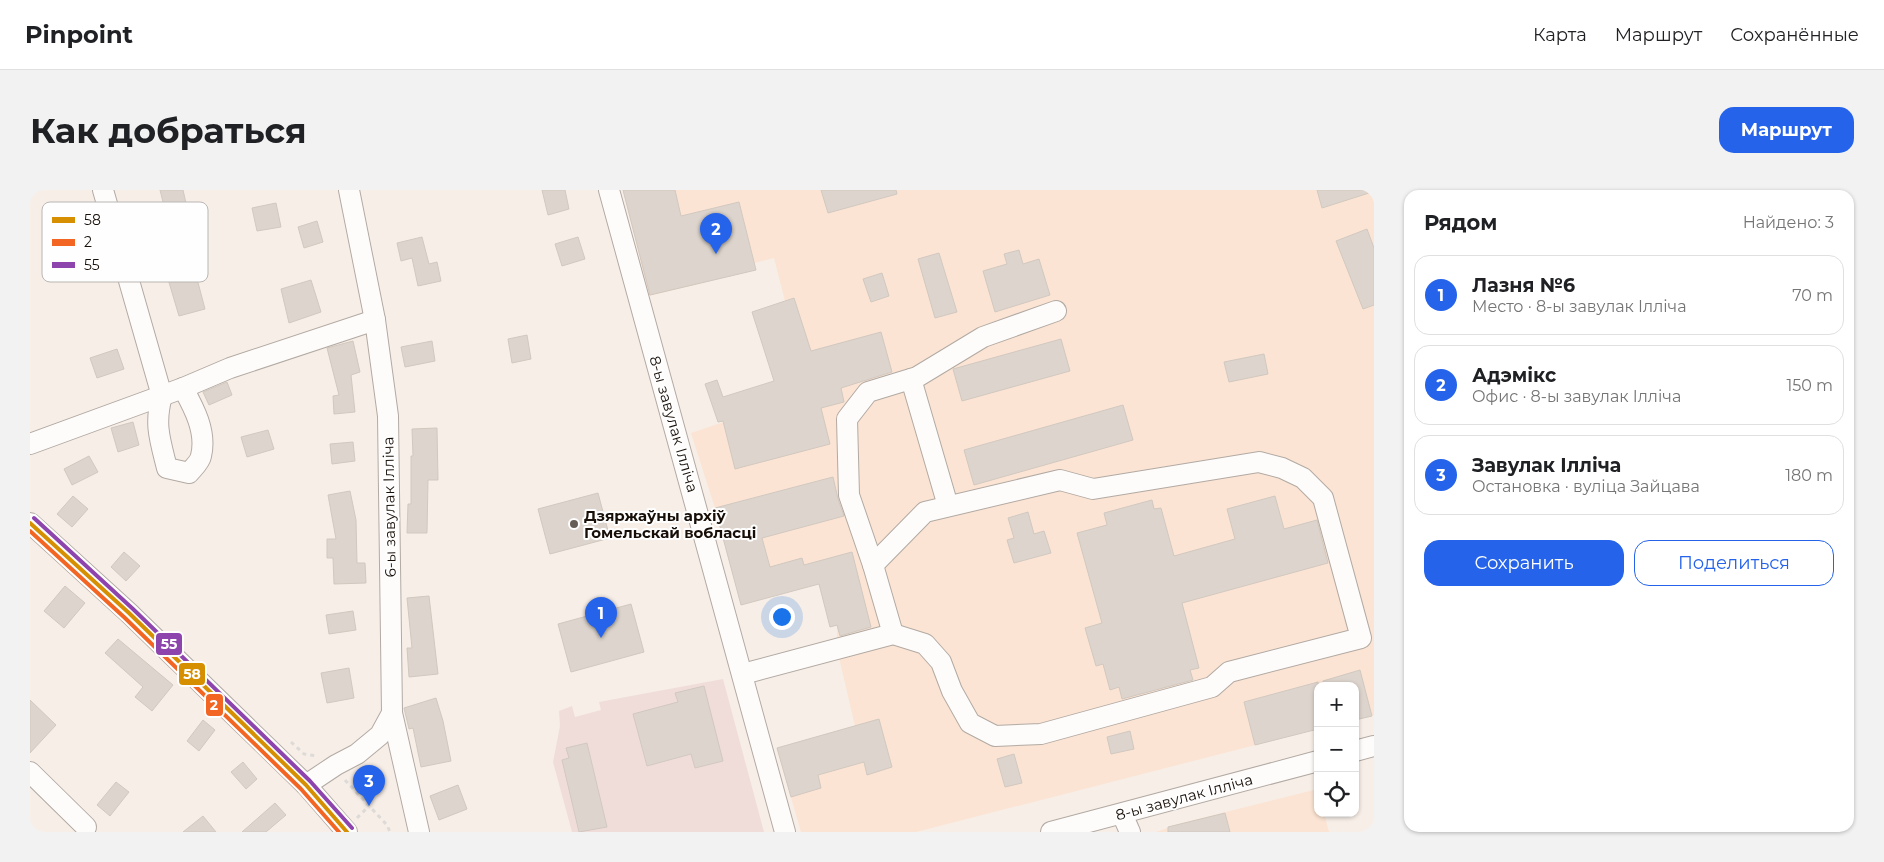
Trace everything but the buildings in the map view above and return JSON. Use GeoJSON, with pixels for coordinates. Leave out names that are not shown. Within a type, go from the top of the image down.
{"type":"FeatureCollection","features":[{"type":"Feature","properties":{"kind":"street","name":"6-ы завулак Ілліча"},"geometry":{"type":"LineString","coordinates":[[306,785],[336,765],[357,754],[380,735],[392,713],[388,416],[375,320],[349,190]]}},
{"type":"Feature","properties":{"kind":"street","name":"8-ы завулак Ілліча"},"geometry":{"type":"LineString","coordinates":[[609,190],[785,832]]}},
{"type":"Feature","properties":{"kind":"street"},"geometry":{"type":"LineString","coordinates":[[129,282],[162,396],[157,412],[158,431],[168,468],[190,472],[201,458],[202,439],[198,413],[183,388]]}},
{"type":"Feature","properties":{"kind":"street"},"geometry":{"type":"LineString","coordinates":[[893,634],[873,565],[848,495],[847,419],[868,392],[917,377],[983,337],[1056,311]]}},
{"type":"Feature","properties":{"kind":"street"},"geometry":{"type":"LineString","coordinates":[[30,444],[162,396],[230,368],[375,320]]}},
{"type":"Feature","properties":{"kind":"street"},"geometry":{"type":"LineString","coordinates":[[911,379],[948,506]]}},
{"type":"Feature","properties":{"kind":"street"},"geometry":{"type":"LineString","coordinates":[[743,674],[893,634],[925,644],[940,662],[952,691],[970,723],[995,736],[1041,734],[1212,687],[1228,672],[1361,638],[1323,498],[1303,478],[1282,468],[1259,462],[1093,489],[1060,480],[925,512],[873,565]]}},
{"type":"Feature","properties":{"kind":"street"},"geometry":{"type":"LineString","coordinates":[[30,523],[129,613],[306,785],[347,832]]}},
{"type":"Feature","properties":{"kind":"street"},"geometry":{"type":"LineString","coordinates":[[392,713],[419,832]]}},
{"type":"Feature","properties":{"kind":"street"},"geometry":{"type":"LineString","coordinates":[[1359,750],[1374,746]]}},
{"type":"Feature","properties":{"kind":"street","name":"8-ы завулак Ілліча"},"geometry":{"type":"LineString","coordinates":[[1050,832],[1314,762]]}},
{"type":"Feature","properties":{"kind":"street"},"geometry":{"type":"LineString","coordinates":[[30,772],[86,827]]}},
{"type":"Feature","properties":{"kind":"street"},"geometry":{"type":"LineString","coordinates":[[1122,814],[1130,832]]}},
{"type":"Feature","properties":{"kind":"path"},"geometry":{"type":"LineString","coordinates":[[348,784],[387,825],[390,832]]}},
{"type":"Feature","properties":{"kind":"shaded area"},"geometry":{"type":"Polygon","coordinates":[[[623,190],[1374,190],[1374,715],[1359,719],[1359,682],[1314,682],[1314,730],[916,832],[801,832],[777,748],[855,726],[837,649],[837,626],[830,627],[819,584],[741,605],[715,508],[691,433],[822,389],[794,298],[785,301],[774,258],[754,263],[756,270],[649,296],[623,190]]]}},
{"type":"Feature","properties":{"kind":"shaded area"},"geometry":{"type":"Polygon","coordinates":[[[723,679],[764,832],[572,832],[553,762],[560,726],[559,711],[572,706],[575,717],[601,710],[599,702],[723,679]]]}},
{"type":"Feature","properties":{"kind":"shaded area"},"geometry":{"type":"Polygon","coordinates":[[[1314,790],[1314,817],[1325,817],[1329,832],[1156,832],[1182,823],[1314,790]]]}},
{"type":"Feature","properties":{"kind":"transit line","name":"55"},"geometry":{"type":"LineString","coordinates":[[34,518],[133,609],[310,781],[352,828]]}},
{"type":"Feature","properties":{"kind":"transit line","name":"58"},"geometry":{"type":"LineString","coordinates":[[30,523],[129,613],[306,785],[347,832]]}},
{"type":"Feature","properties":{"kind":"transit line","name":"2"},"geometry":{"type":"LineString","coordinates":[[30,531],[125,618],[301,789],[339,832]]}},
{"type":"Feature","properties":{"kind":"place","name":"Адэмікс"},"geometry":{"type":"Point","coordinates":[716,254]}},
{"type":"Feature","properties":{"kind":"place","name":"Дзяржаўны архіў Гомельскай вобласці"},"geometry":{"type":"Point","coordinates":[574,524]}},
{"type":"Feature","properties":{"kind":"place","name":"Лазня №6"},"geometry":{"type":"Point","coordinates":[601,638]}},
{"type":"Feature","properties":{"kind":"place","name":"Завулак Ілліча"},"geometry":{"type":"Point","coordinates":[369,806]}}]}
